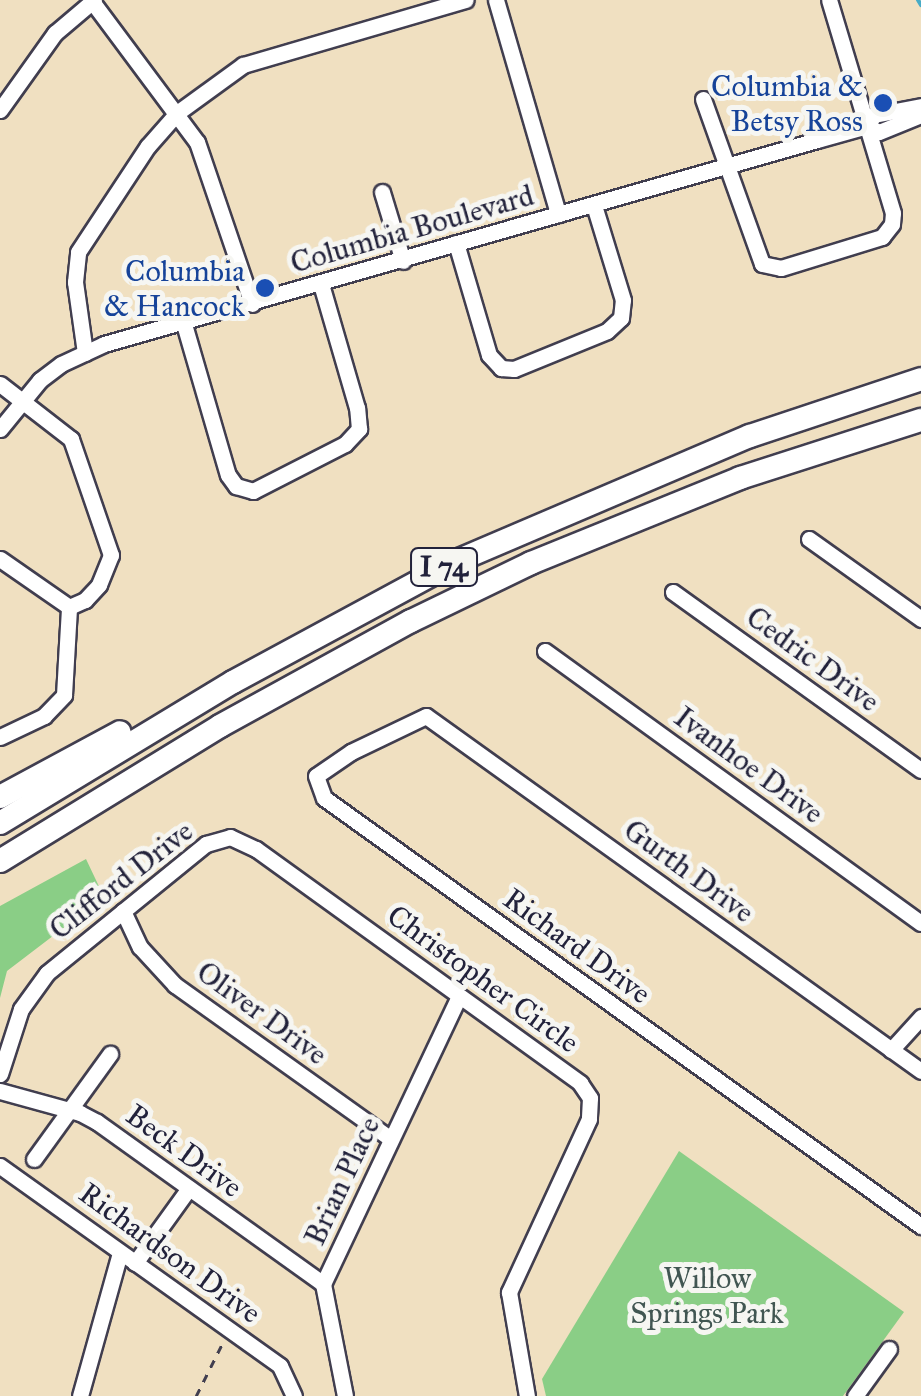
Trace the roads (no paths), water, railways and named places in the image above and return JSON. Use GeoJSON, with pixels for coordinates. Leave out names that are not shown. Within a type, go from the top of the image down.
{"type":"FeatureCollection","features":[{"type":"Feature","properties":{"kind":"highway","name":"I 74"},"geometry":{"type":"LineString","coordinates":[[0,822],[359,610],[576,507],[750,436],[921,380]]}},
{"type":"Feature","properties":{"kind":"highway","name":"I 74"},"geometry":{"type":"LineString","coordinates":[[0,861],[220,726],[531,562],[740,478],[921,420]]}},
{"type":"Feature","properties":{"kind":"highway"},"geometry":{"type":"LineString","coordinates":[[0,797],[109,738],[232,682]]}},
{"type":"Feature","properties":{"kind":"highway"},"geometry":{"type":"LineString","coordinates":[[0,880],[220,726]]}},
{"type":"Feature","properties":{"kind":"street"},"geometry":{"type":"LineString","coordinates":[[85,353],[75,282],[78,252],[148,146],[178,112],[244,64],[466,0]]}},
{"type":"Feature","properties":{"kind":"street"},"geometry":{"type":"LineString","coordinates":[[496,0],[558,214]]}},
{"type":"Feature","properties":{"kind":"street"},"geometry":{"type":"LineString","coordinates":[[703,99],[729,166],[756,257],[769,268],[781,268],[888,232],[893,214],[829,0]]}},
{"type":"Feature","properties":{"kind":"street"},"geometry":{"type":"LineString","coordinates":[[0,110],[55,33],[92,1],[178,112],[210,173],[252,304]]}},
{"type":"Feature","properties":{"kind":"street","name":"Columbia Boulevard"},"geometry":{"type":"LineString","coordinates":[[0,428],[21,399],[61,364],[85,353],[867,126],[874,115],[921,106]]}},
{"type":"Feature","properties":{"kind":"street","name":"Columbia Boulevard"},"geometry":{"type":"LineString","coordinates":[[867,126],[879,132],[921,115]]}},
{"type":"Feature","properties":{"kind":"street"},"geometry":{"type":"LineString","coordinates":[[382,192],[403,261]]}},
{"type":"Feature","properties":{"kind":"street"},"geometry":{"type":"LineString","coordinates":[[456,243],[489,356],[501,368],[514,368],[606,331],[621,318],[623,300],[594,205]]}},
{"type":"Feature","properties":{"kind":"street"},"geometry":{"type":"LineString","coordinates":[[184,324],[228,475],[236,486],[253,491],[345,444],[359,428],[357,408],[321,284]]}},
{"type":"Feature","properties":{"kind":"street"},"geometry":{"type":"LineString","coordinates":[[0,384],[71,439],[110,556],[99,585],[85,600],[69,607]]}},
{"type":"Feature","properties":{"kind":"street"},"geometry":{"type":"LineString","coordinates":[[809,538],[921,618]]}},
{"type":"Feature","properties":{"kind":"street"},"geometry":{"type":"LineString","coordinates":[[0,559],[69,607]]}},
{"type":"Feature","properties":{"kind":"street","name":"Cedric Drive"},"geometry":{"type":"LineString","coordinates":[[673,592],[921,770]]}},
{"type":"Feature","properties":{"kind":"street"},"geometry":{"type":"LineString","coordinates":[[0,738],[44,716],[64,695],[69,607]]}},
{"type":"Feature","properties":{"kind":"street","name":"Ivanhoe Drive"},"geometry":{"type":"LineString","coordinates":[[545,651],[921,923]]}},
{"type":"Feature","properties":{"kind":"street","name":"Gurth Drive"},"geometry":{"type":"LineString","coordinates":[[426,716],[921,1071]]}},
{"type":"Feature","properties":{"kind":"street","name":"Richard Drive"},"geometry":{"type":"LineString","coordinates":[[426,716],[321,770],[316,782],[324,798],[921,1226]]}},
{"type":"Feature","properties":{"kind":"street","name":"Clifford Drive"},"geometry":{"type":"LineString","coordinates":[[0,1074],[21,1009],[37,983],[206,844],[225,838]]}},
{"type":"Feature","properties":{"kind":"street","name":"Christopher Circle"},"geometry":{"type":"LineString","coordinates":[[225,838],[238,839],[256,849],[580,1083],[591,1104],[589,1120],[510,1292],[526,1396]]}},
{"type":"Feature","properties":{"kind":"street","name":"Oliver Drive"},"geometry":{"type":"LineString","coordinates":[[123,911],[140,947],[175,984],[392,1139]]}},
{"type":"Feature","properties":{"kind":"street","name":"Brian Place"},"geometry":{"type":"LineString","coordinates":[[345,1396],[323,1284],[458,996]]}},
{"type":"Feature","properties":{"kind":"street"},"geometry":{"type":"LineString","coordinates":[[891,1050],[921,1017]]}},
{"type":"Feature","properties":{"kind":"street"},"geometry":{"type":"LineString","coordinates":[[34,1158],[110,1054]]}},
{"type":"Feature","properties":{"kind":"street","name":"Beck Drive"},"geometry":{"type":"LineString","coordinates":[[0,1091],[69,1110],[96,1122],[323,1284]]}},
{"type":"Feature","properties":{"kind":"street","name":"Richardson Drive"},"geometry":{"type":"LineString","coordinates":[[0,1166],[280,1366],[294,1396]]}},
{"type":"Feature","properties":{"kind":"street"},"geometry":{"type":"LineString","coordinates":[[135,1264],[189,1188]]}},
{"type":"Feature","properties":{"kind":"street"},"geometry":{"type":"LineString","coordinates":[[80,1396],[120,1253]]}},
{"type":"Feature","properties":{"kind":"street"},"geometry":{"type":"LineString","coordinates":[[855,1396],[889,1349]]}},
{"type":"Feature","properties":{"kind":"waterway"},"geometry":{"type":"LineString","coordinates":[[918,0],[921,5]]}},
{"type":"Feature","properties":{"kind":"place","name":"Columbia & Betsy Ross"},"geometry":{"type":"Point","coordinates":[883,103]}},
{"type":"Feature","properties":{"kind":"place","name":"Columbia & Hancock"},"geometry":{"type":"Point","coordinates":[265,288]}},
{"type":"Feature","properties":{"kind":"park label","name":"Willow Springs Park"},"geometry":{"type":"Point","coordinates":[707,1295]}}]}
